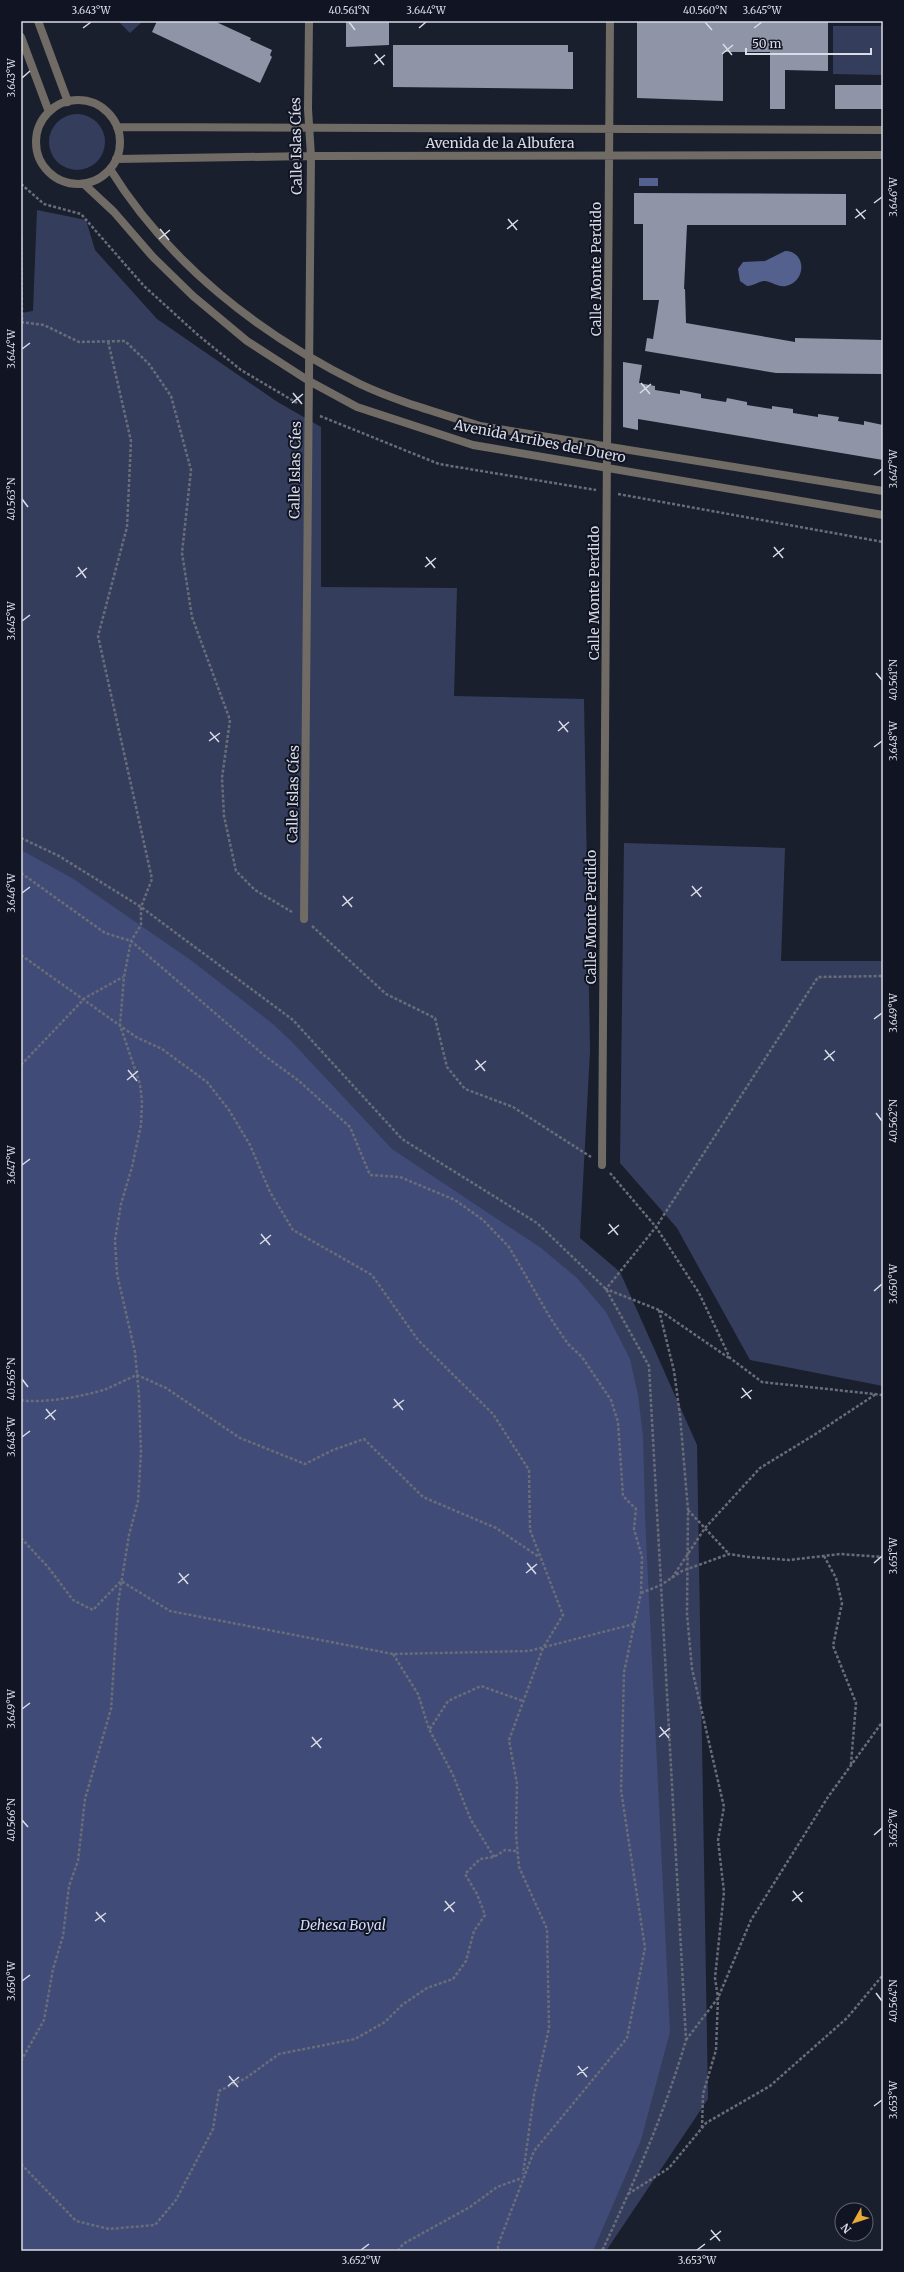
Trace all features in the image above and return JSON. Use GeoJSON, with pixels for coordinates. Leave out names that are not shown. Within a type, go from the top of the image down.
{"type":"FeatureCollection","features":[{"type":"Feature","properties":{"kind":"street"},"geometry":{"type":"LineString","coordinates":[[38,21],[68,102]]}},
{"type":"Feature","properties":{"kind":"street","name":"Calle Islas Cíes"},"geometry":{"type":"LineString","coordinates":[[304,919],[311,156],[309,127],[309,21]]}},
{"type":"Feature","properties":{"kind":"street","name":"Calle Monte Perdido"},"geometry":{"type":"LineString","coordinates":[[602,1165],[610,21]]}},
{"type":"Feature","properties":{"kind":"street"},"geometry":{"type":"LineString","coordinates":[[21,37],[49,112]]}},
{"type":"Feature","properties":{"kind":"street"},"geometry":{"type":"LineString","coordinates":[[80,100],[92,103],[102,108],[111,117],[117,127],[120,138],[116,159],[110,169],[103,176],[84,184],[71,184],[59,179],[48,171],[40,161],[37,148],[37,135],[41,122],[49,112],[68,102],[80,100]]}},
{"type":"Feature","properties":{"kind":"street","name":"Avenida de la Albufera"},"geometry":{"type":"LineString","coordinates":[[117,127],[883,130]]}},
{"type":"Feature","properties":{"kind":"street","name":"Avenida de la Albufera"},"geometry":{"type":"LineString","coordinates":[[116,159],[311,156],[883,156]]}},
{"type":"Feature","properties":{"kind":"street","name":"Avenida Arribes del Duero"},"geometry":{"type":"LineString","coordinates":[[110,169],[129,200],[166,242],[206,282],[255,322],[308,356],[361,384],[417,406],[473,424],[883,492]]}},
{"type":"Feature","properties":{"kind":"street","name":"Avenida Arribes del Duero"},"geometry":{"type":"LineString","coordinates":[[84,184],[114,212],[153,257],[193,296],[247,341],[309,381],[357,407],[473,445],[883,515]]}},
{"type":"Feature","properties":{"kind":"path"},"geometry":{"type":"LineString","coordinates":[[21,237],[22,322],[44,325],[79,342],[125,341],[149,364],[171,396],[191,470],[182,553],[192,617],[230,720],[222,778],[224,816],[236,871],[255,890],[304,919],[386,994],[435,1018],[448,1067],[465,1089],[513,1107],[602,1165],[656,1227],[699,1293],[730,1358]]}},
{"type":"Feature","properties":{"kind":"path"},"geometry":{"type":"LineString","coordinates":[[21,2060],[44,2020],[53,1969],[63,1936],[69,1886],[78,1861],[85,1799],[111,1710],[118,1603],[129,1535],[138,1501],[141,1453],[135,1352],[117,1274],[115,1240],[121,1204],[132,1167],[141,1126],[142,1102],[140,1084],[120,1025],[124,977],[131,941],[141,925],[141,907],[152,879],[98,636],[127,527],[131,441],[108,341]]}},
{"type":"Feature","properties":{"kind":"path"},"geometry":{"type":"LineString","coordinates":[[21,838],[59,856],[141,907],[293,1020],[402,1139],[536,1223],[606,1289],[649,1366],[686,2040],[675,2079],[628,2194],[602,2251]]}},
{"type":"Feature","properties":{"kind":"path"},"geometry":{"type":"LineString","coordinates":[[21,872],[105,933],[131,941],[265,1056],[300,1081],[350,1128],[370,1175],[400,1177],[455,1200],[483,1220],[509,1247],[551,1319],[568,1344],[582,1357],[611,1400],[618,1422],[623,1496],[636,1509],[634,1529],[642,1557],[640,1593],[624,1672],[621,1790],[645,1948],[627,2038],[534,2151],[522,2178],[498,2245],[498,2251]]}},
{"type":"Feature","properties":{"kind":"path"},"geometry":{"type":"LineString","coordinates":[[21,955],[136,1037],[162,1049],[207,1082],[229,1110],[250,1145],[270,1192],[292,1230],[372,1275],[418,1340],[493,1414],[528,1470],[530,1530],[539,1557],[563,1615],[543,1648],[509,1740],[517,1784],[519,1867],[547,1929],[549,2028],[534,2095],[522,2178]]}},
{"type":"Feature","properties":{"kind":"path"},"geometry":{"type":"LineString","coordinates":[[606,1289],[656,1227],[818,977],[883,976]]}},
{"type":"Feature","properties":{"kind":"path"},"geometry":{"type":"LineString","coordinates":[[21,1065],[84,998],[124,977]]}},
{"type":"Feature","properties":{"kind":"path"},"geometry":{"type":"LineString","coordinates":[[606,1289],[659,1310],[730,1358],[762,1382],[883,1395]]}},
{"type":"Feature","properties":{"kind":"path"},"geometry":{"type":"LineString","coordinates":[[659,1310],[674,1371],[688,1510],[686,1570],[687,1614],[692,1669],[724,1807],[718,1840],[724,1892],[715,1971],[718,1998],[716,2050],[703,2094],[702,2128]]}},
{"type":"Feature","properties":{"kind":"path"},"geometry":{"type":"LineString","coordinates":[[21,1400],[34,1402],[84,1394],[106,1389],[137,1375],[166,1388],[240,1438],[305,1464],[333,1450],[364,1439],[423,1497],[496,1528],[539,1557]]}},
{"type":"Feature","properties":{"kind":"path"},"geometry":{"type":"LineString","coordinates":[[672,1578],[705,1528],[760,1468],[814,1435],[876,1394]]}},
{"type":"Feature","properties":{"kind":"path"},"geometry":{"type":"LineString","coordinates":[[688,1510],[729,1554]]}},
{"type":"Feature","properties":{"kind":"path"},"geometry":{"type":"LineString","coordinates":[[21,1538],[48,1567],[73,1600],[93,1610],[121,1581]]}},
{"type":"Feature","properties":{"kind":"path"},"geometry":{"type":"LineString","coordinates":[[640,1593],[661,1585],[686,1570],[729,1554],[789,1560],[840,1554],[883,1557]]}},
{"type":"Feature","properties":{"kind":"path"},"geometry":{"type":"LineString","coordinates":[[824,1556],[836,1578],[842,1603],[833,1646],[856,1703],[850,1764]]}},
{"type":"Feature","properties":{"kind":"path"},"geometry":{"type":"LineString","coordinates":[[121,1581],[170,1611],[393,1654],[529,1651],[634,1624]]}},
{"type":"Feature","properties":{"kind":"path"},"geometry":{"type":"LineString","coordinates":[[393,1654],[418,1694],[429,1729],[454,1775],[471,1820],[494,1857]]}},
{"type":"Feature","properties":{"kind":"path"},"geometry":{"type":"LineString","coordinates":[[429,1729],[448,1701],[481,1686],[523,1702]]}},
{"type":"Feature","properties":{"kind":"path"},"geometry":{"type":"LineString","coordinates":[[686,2040],[718,1998],[751,1920],[850,1764],[883,1721]]}},
{"type":"Feature","properties":{"kind":"path"},"geometry":{"type":"LineString","coordinates":[[21,2164],[76,2221],[109,2229],[155,2225],[176,2200],[213,2129],[219,2091],[246,2078],[279,2054],[355,2039],[385,2022],[402,2005],[427,1988],[453,1979],[466,1961],[474,1930],[485,1915],[477,1894],[465,1874],[480,1859],[494,1857],[505,1850],[518,1851]]}},
{"type":"Feature","properties":{"kind":"path"},"geometry":{"type":"LineString","coordinates":[[628,2194],[669,2168],[706,2123],[770,2086],[847,2018],[883,1975]]}},
{"type":"Feature","properties":{"kind":"path"},"geometry":{"type":"LineString","coordinates":[[398,2251],[404,2244],[470,2207],[497,2186],[522,2178]]}},
{"type":"Feature","properties":{"kind":"green space"},"geometry":{"type":"Polygon","coordinates":[[[118,21],[143,21],[130,33],[118,21]]]}},
{"type":"Feature","properties":{"kind":"green space"},"geometry":{"type":"Polygon","coordinates":[[[833,26],[883,26],[883,75],[833,74],[833,26]]]}},
{"type":"Feature","properties":{"kind":"green space"},"geometry":{"type":"Polygon","coordinates":[[[71,114],[83,114],[97,122],[105,136],[103,153],[97,162],[83,170],[71,170],[61,165],[54,158],[49,148],[49,136],[54,126],[61,119],[71,114]]]}},
{"type":"Feature","properties":{"kind":"green space","name":"Dehesa Boyal"},"geometry":{"type":"Polygon","coordinates":[[[37,210],[86,220],[95,250],[157,319],[276,401],[321,427],[321,587],[457,588],[454,696],[584,699],[590,1051],[580,1238],[620,1272],[697,1445],[708,2099],[606,2251],[21,2251],[21,313],[33,311],[37,210]]]}},
{"type":"Feature","properties":{"kind":"green space"},"geometry":{"type":"Polygon","coordinates":[[[624,843],[785,848],[781,961],[883,961],[883,1386],[750,1360],[677,1228],[620,1163],[624,843]]]}},
{"type":"Feature","properties":{"kind":"green space","name":"Dehesa Boyal"},"geometry":{"type":"Polygon","coordinates":[[[21,850],[72,878],[192,961],[273,1024],[291,1041],[392,1149],[541,1248],[577,1278],[606,1312],[630,1359],[638,1395],[643,1436],[645,1516],[670,2032],[641,2140],[593,2251],[21,2251],[21,850]]]}},
{"type":"Feature","properties":{"kind":"shaded area"},"geometry":{"type":"Polygon","coordinates":[[[639,178],[658,178],[658,186],[639,186],[639,178]]]}},
{"type":"Feature","properties":{"kind":"shaded area"},"geometry":{"type":"Polygon","coordinates":[[[785,251],[792,252],[797,255],[800,260],[801,271],[795,282],[785,286],[779,286],[765,281],[747,286],[740,281],[738,269],[743,262],[765,261],[785,251]]]}},
{"type":"Feature","properties":{"kind":"building"},"geometry":{"type":"Polygon","coordinates":[[[157,21],[214,21],[251,38],[250,40],[272,50],[270,55],[272,57],[260,83],[152,32],[157,21]]]}},
{"type":"Feature","properties":{"kind":"building"},"geometry":{"type":"Polygon","coordinates":[[[346,21],[389,21],[389,45],[346,47],[346,21]]]}},
{"type":"Feature","properties":{"kind":"building"},"geometry":{"type":"Polygon","coordinates":[[[637,21],[828,21],[828,71],[785,70],[785,109],[770,109],[770,52],[723,52],[723,101],[637,98],[637,21]]]}},
{"type":"Feature","properties":{"kind":"building"},"geometry":{"type":"Polygon","coordinates":[[[393,45],[568,45],[568,52],[573,52],[573,89],[393,87],[393,45]]]}},
{"type":"Feature","properties":{"kind":"building"},"geometry":{"type":"Polygon","coordinates":[[[835,85],[883,85],[883,109],[835,109],[835,85]]]}},
{"type":"Feature","properties":{"kind":"building"},"geometry":{"type":"Polygon","coordinates":[[[634,193],[846,194],[846,225],[687,225],[684,289],[686,323],[795,342],[795,338],[883,340],[883,374],[776,373],[645,351],[647,338],[653,339],[659,300],[643,300],[643,224],[634,224],[634,193]]]}},
{"type":"Feature","properties":{"kind":"building"},"geometry":{"type":"Polygon","coordinates":[[[623,362],[642,365],[639,383],[655,386],[655,390],[680,394],[680,390],[701,394],[701,398],[726,402],[727,398],[747,402],[747,405],[772,409],[772,406],[793,409],[793,413],[818,417],[818,414],[839,417],[838,421],[864,425],[864,421],[883,425],[883,460],[638,419],[638,430],[623,427],[623,362]]]}}]}
